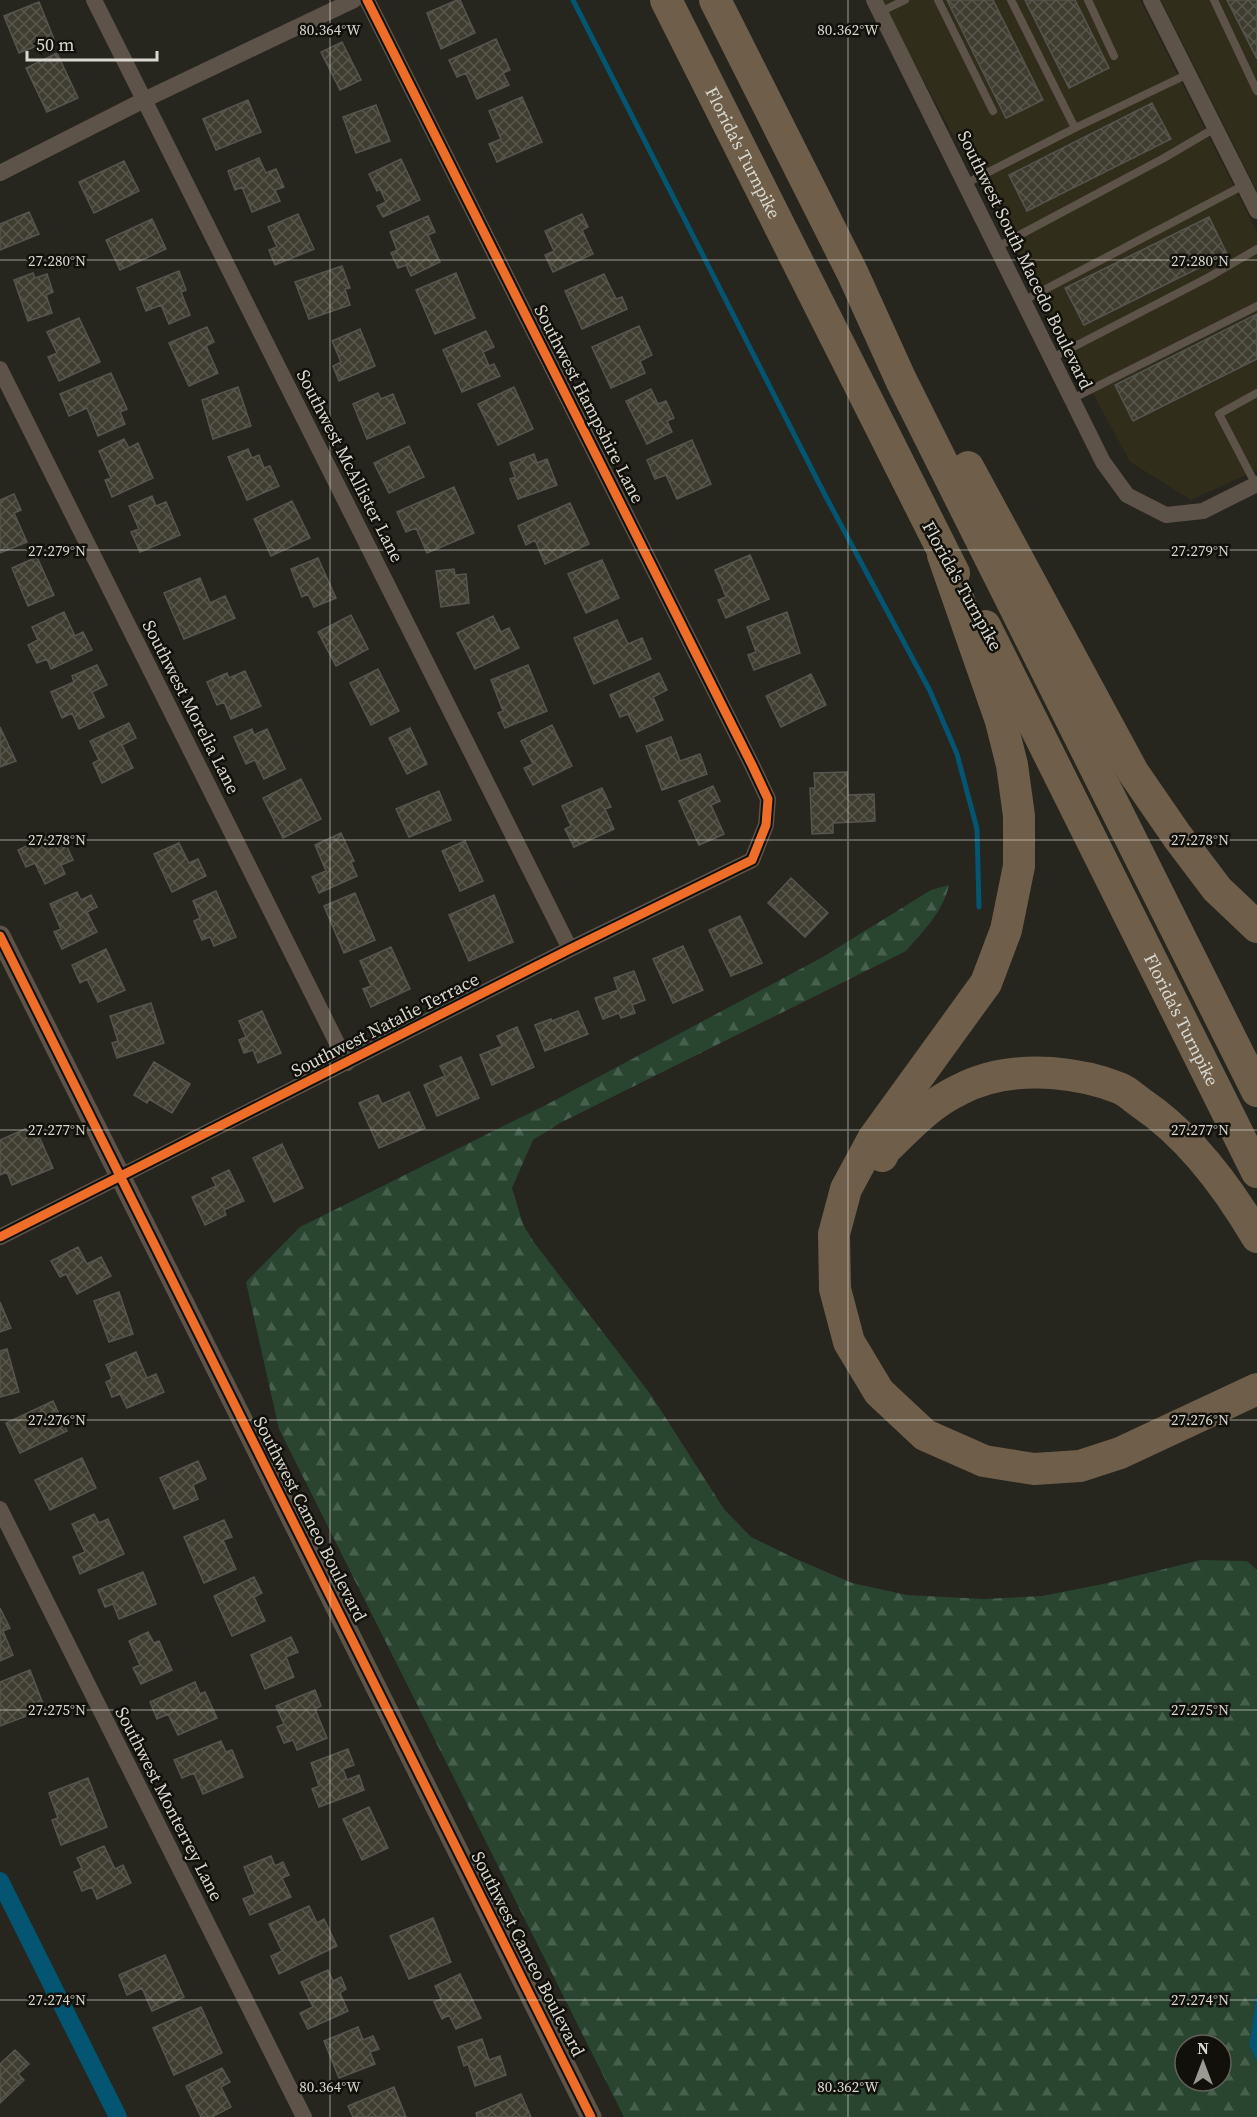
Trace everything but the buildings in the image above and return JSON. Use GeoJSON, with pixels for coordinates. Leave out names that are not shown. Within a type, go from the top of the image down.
{"type":"FeatureCollection","features":[{"type":"Feature","properties":{"kind":"highway","name":"Florida's Turnpike"},"geometry":{"type":"LineString","coordinates":[[666,0],[943,555],[987,630],[1257,1172]]}},
{"type":"Feature","properties":{"kind":"highway","name":"Florida's Turnpike"},"geometry":{"type":"LineString","coordinates":[[715,0],[1257,1091]]}},
{"type":"Feature","properties":{"kind":"highway"},"geometry":{"type":"LineString","coordinates":[[852,274],[915,369],[1133,771],[1177,836],[1217,889],[1257,927]]}},
{"type":"Feature","properties":{"kind":"highway"},"geometry":{"type":"LineString","coordinates":[[943,555],[1001,720],[1012,765],[1019,816],[1019,866],[1006,930],[986,983],[873,1139],[846,1189],[834,1234],[835,1289],[849,1342],[879,1392],[925,1435],[984,1461],[1034,1469],[1080,1466],[1120,1453],[1257,1389]]}},
{"type":"Feature","properties":{"kind":"highway"},"geometry":{"type":"LineString","coordinates":[[1257,1237],[1217,1178],[1184,1137],[1155,1112],[1121,1089],[1082,1076],[1033,1072],[994,1077],[968,1086],[923,1112],[885,1150],[867,1185],[852,1239],[855,1287],[867,1335],[892,1377],[924,1410],[976,1439],[1030,1450],[1066,1448],[1111,1437],[1257,1367]]}},
{"type":"Feature","properties":{"kind":"street","name":"Southwest McAllister Lane"},"geometry":{"type":"LineString","coordinates":[[94,0],[570,949]]}},
{"type":"Feature","properties":{"kind":"street"},"geometry":{"type":"LineString","coordinates":[[0,173],[144,100],[354,0]]}},
{"type":"Feature","properties":{"kind":"street","name":"Southwest Hampshire Lane"},"geometry":{"type":"LineString","coordinates":[[368,0],[752,765],[768,799],[766,825]]}},
{"type":"Feature","properties":{"kind":"street"},"geometry":{"type":"LineString","coordinates":[[1155,1],[1188,74],[1257,211]]}},
{"type":"Feature","properties":{"kind":"street","name":"Southwest South Macedo Boulevard"},"geometry":{"type":"LineString","coordinates":[[877,6],[1103,462],[1126,495],[1166,515],[1203,511],[1256,484]]}},
{"type":"Feature","properties":{"kind":"street","name":"Southwest Morelia Lane"},"geometry":{"type":"LineString","coordinates":[[0,369],[347,1064]]}},
{"type":"Feature","properties":{"kind":"street","name":"Southwest Natalie Terrace"},"geometry":{"type":"LineString","coordinates":[[0,1237],[347,1064],[570,949],[752,860],[766,825]]}},
{"type":"Feature","properties":{"kind":"street","name":"Southwest Cameo Boulevard"},"geometry":{"type":"LineString","coordinates":[[0,936],[591,2117]]}},
{"type":"Feature","properties":{"kind":"street","name":"Southwest Monterrey Lane"},"geometry":{"type":"LineString","coordinates":[[0,1509],[304,2117]]}},
{"type":"Feature","properties":{"kind":"lane"},"geometry":{"type":"LineString","coordinates":[[877,6],[905,0]]}},
{"type":"Feature","properties":{"kind":"lane"},"geometry":{"type":"LineString","coordinates":[[938,0],[993,111]]}},
{"type":"Feature","properties":{"kind":"lane"},"geometry":{"type":"LineString","coordinates":[[1011,0],[1075,128]]}},
{"type":"Feature","properties":{"kind":"lane"},"geometry":{"type":"LineString","coordinates":[[1088,0],[1114,56]]}},
{"type":"Feature","properties":{"kind":"lane"},"geometry":{"type":"LineString","coordinates":[[1214,0],[1257,91]]}},
{"type":"Feature","properties":{"kind":"lane"},"geometry":{"type":"LineString","coordinates":[[965,184],[1188,74]]}},
{"type":"Feature","properties":{"kind":"lane"},"geometry":{"type":"LineString","coordinates":[[997,247],[1164,158],[1215,128]]}},
{"type":"Feature","properties":{"kind":"lane"},"geometry":{"type":"LineString","coordinates":[[1023,301],[1244,185]]}},
{"type":"Feature","properties":{"kind":"lane"},"geometry":{"type":"LineString","coordinates":[[1052,358],[1209,277],[1257,249]]}},
{"type":"Feature","properties":{"kind":"lane"},"geometry":{"type":"LineString","coordinates":[[1072,399],[1257,306]]}},
{"type":"Feature","properties":{"kind":"lane"},"geometry":{"type":"LineString","coordinates":[[1256,484],[1218,414],[1257,393]]}},
{"type":"Feature","properties":{"kind":"shaded area"},"geometry":{"type":"Polygon","coordinates":[[[880,0],[1140,0],[1257,232],[1257,470],[1191,500],[1130,462],[880,0]]]}},
{"type":"Feature","properties":{"kind":"shaded area"},"geometry":{"type":"Polygon","coordinates":[[[1161,0],[1257,0],[1257,191],[1161,0]]]}},
{"type":"Feature","properties":{"kind":"green space"},"geometry":{"type":"Polygon","coordinates":[[[949,885],[938,912],[906,951],[560,1123],[533,1140],[512,1188],[523,1224],[533,1241],[651,1395],[724,1509],[751,1537],[794,1558],[852,1583],[907,1595],[984,1599],[1042,1596],[1201,1560],[1247,1561],[1257,1570],[1257,1993],[1249,2045],[1257,2062],[1257,2117],[624,2117],[279,1429],[246,1282],[300,1227],[544,1106],[821,958],[931,890],[949,885]]]}},
{"type":"Feature","properties":{"kind":"water"},"geometry":{"type":"Polygon","coordinates":[[[1257,1993],[1257,2062],[1249,2045],[1257,1993]]]}},
{"type":"Feature","properties":{"kind":"waterway"},"geometry":{"type":"LineString","coordinates":[[573,0],[826,497],[930,691],[957,754],[977,829],[979,907]]}},
{"type":"Feature","properties":{"kind":"waterway"},"geometry":{"type":"LineString","coordinates":[[0,1881],[118,2117]]}},
{"type":"Feature","properties":{"kind":"cycle path"},"geometry":{"type":"LineString","coordinates":[[0,1237],[570,949],[752,860],[766,825],[768,799],[752,765],[367,0]]}},
{"type":"Feature","properties":{"kind":"cycle path"},"geometry":{"type":"LineString","coordinates":[[0,936],[591,2117]]}}]}
